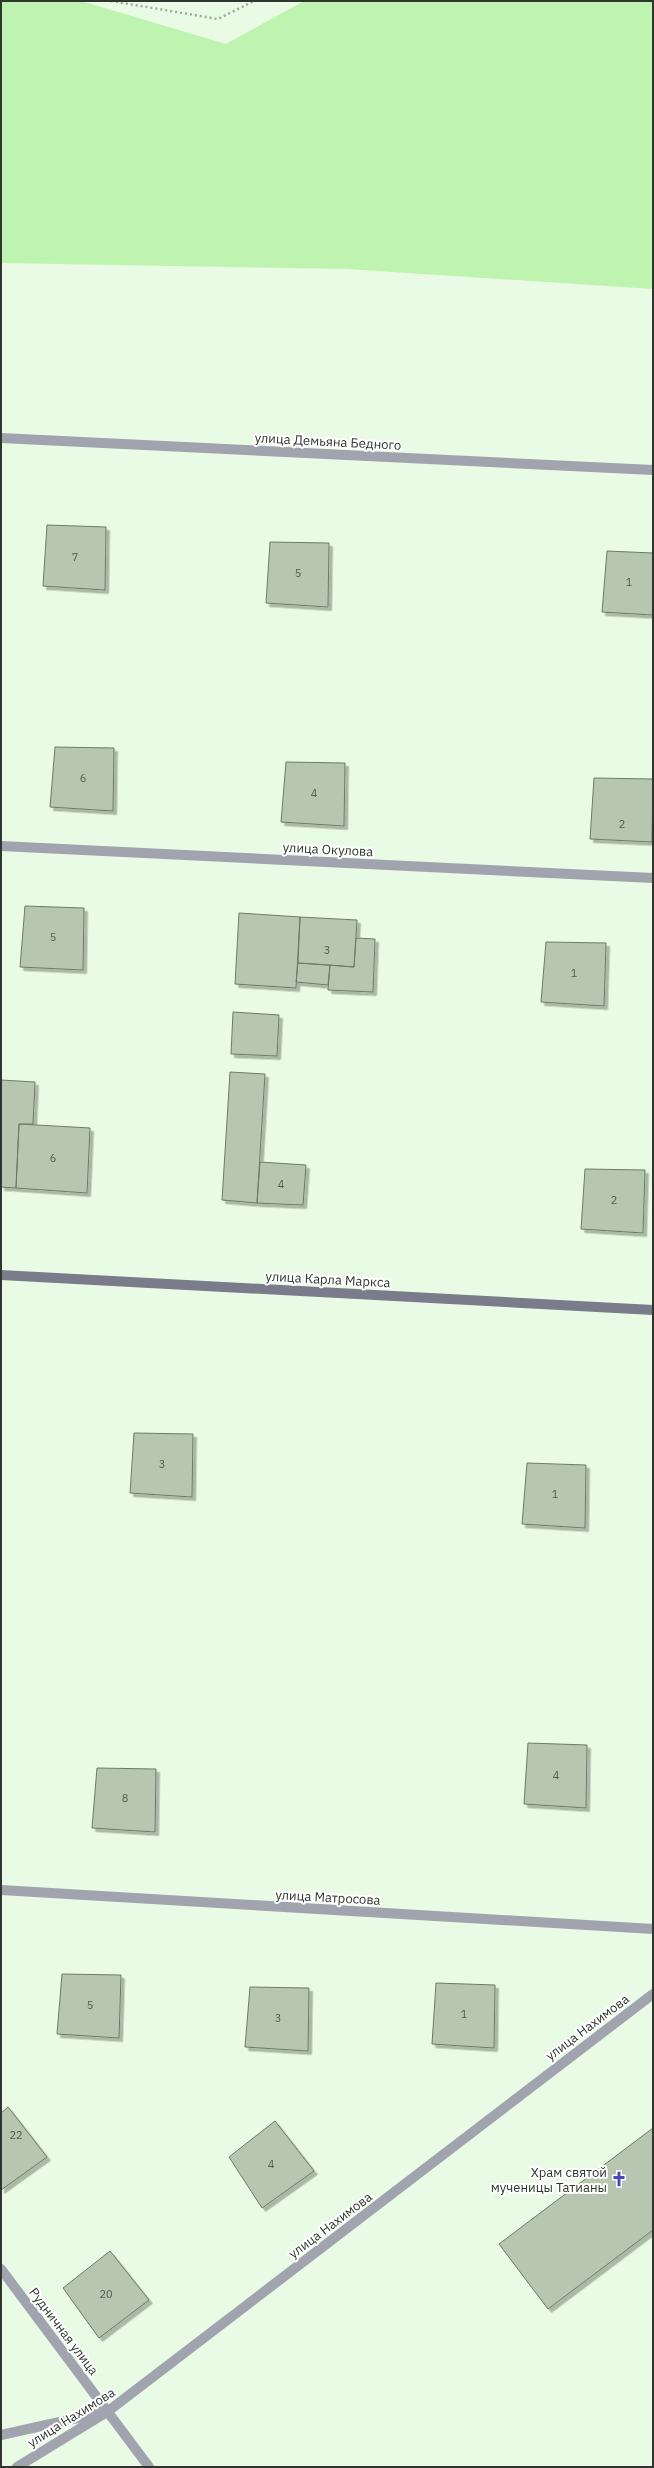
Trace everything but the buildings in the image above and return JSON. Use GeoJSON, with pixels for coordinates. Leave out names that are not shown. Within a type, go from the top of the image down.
{"type":"FeatureCollection","features":[{"type":"Feature","properties":{"kind":"main road","name":"улица Карла Маркса"},"geometry":{"type":"LineString","coordinates":[[1,1275],[653,1310]]}},
{"type":"Feature","properties":{"kind":"street","name":"улица Демьяна Бедного"},"geometry":{"type":"LineString","coordinates":[[1,438],[653,470]]}},
{"type":"Feature","properties":{"kind":"street","name":"улица Окулова"},"geometry":{"type":"LineString","coordinates":[[1,846],[653,878]]}},
{"type":"Feature","properties":{"kind":"street","name":"улица Матросова"},"geometry":{"type":"LineString","coordinates":[[1,1890],[653,1930]]}},
{"type":"Feature","properties":{"kind":"street","name":"улица Нахимова"},"geometry":{"type":"LineString","coordinates":[[17,2467],[107,2412],[653,1994]]}},
{"type":"Feature","properties":{"kind":"street","name":"Рудничная улица"},"geometry":{"type":"LineString","coordinates":[[1,2269],[149,2467]]}},
{"type":"Feature","properties":{"kind":"street"},"geometry":{"type":"LineString","coordinates":[[1,2435],[107,2412]]}},
{"type":"Feature","properties":{"kind":"path"},"geometry":{"type":"LineString","coordinates":[[111,1],[218,19],[254,1]]}},
{"type":"Feature","properties":{"kind":"green space"},"geometry":{"type":"Polygon","coordinates":[[[1,1],[81,1],[226,44],[304,1],[653,1],[653,289],[347,269],[1,263],[1,1]]]}},
{"type":"Feature","properties":{"kind":"place","name":"Храм святой мученицы Татианы"},"geometry":{"type":"Point","coordinates":[619,2179]}}]}
